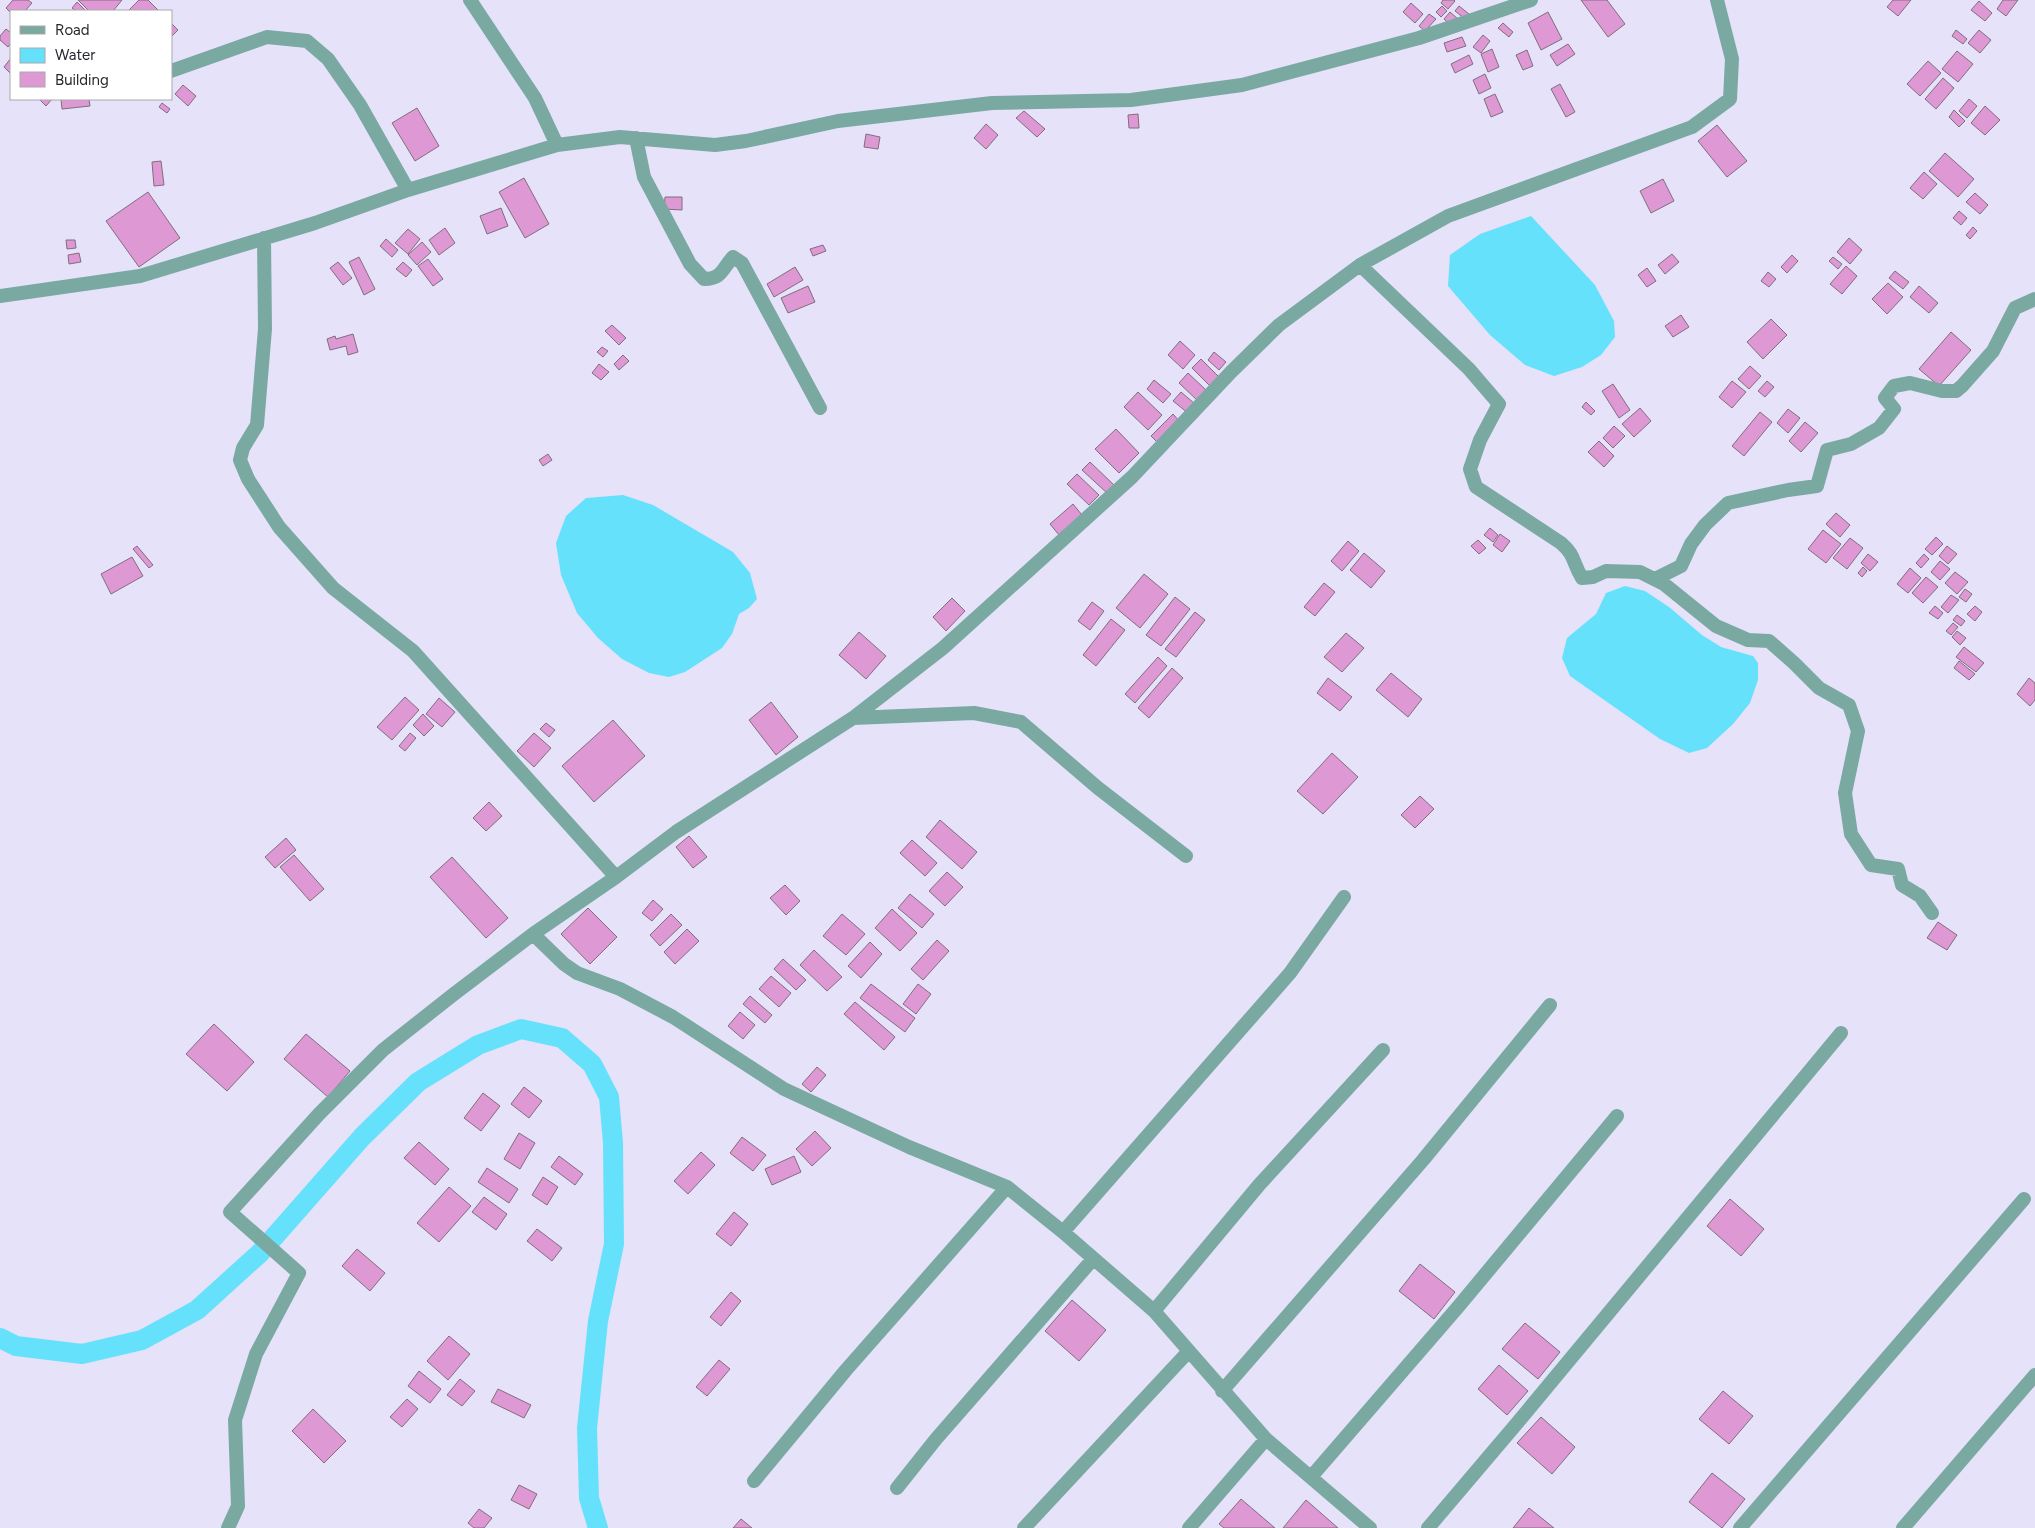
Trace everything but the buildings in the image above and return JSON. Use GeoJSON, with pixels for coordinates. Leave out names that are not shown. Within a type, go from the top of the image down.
{"type":"FeatureCollection","features":[{"type":"Feature","properties":{"kind":"street"},"geometry":{"type":"LineString","coordinates":[[470,0],[535,98],[557,145]]}},
{"type":"Feature","properties":{"kind":"street"},"geometry":{"type":"LineString","coordinates":[[0,296],[140,276],[315,223],[408,190],[557,145],[620,137],[715,144],[746,141],[838,121],[992,103],[1131,100],[1242,85],[1419,38],[1531,0]]}},
{"type":"Feature","properties":{"kind":"street"},"geometry":{"type":"LineString","coordinates":[[228,1528],[238,1506],[235,1420],[256,1354],[298,1273],[230,1212],[292,1142],[383,1050],[534,934],[616,878],[676,832],[853,718],[943,648],[1132,477],[1231,372],[1280,325],[1360,265],[1448,216],[1692,127],[1730,99],[1732,59],[1717,0]]}},
{"type":"Feature","properties":{"kind":"street"},"geometry":{"type":"LineString","coordinates":[[172,71],[267,37],[307,41],[328,59],[360,105],[408,190]]}},
{"type":"Feature","properties":{"kind":"street"},"geometry":{"type":"LineString","coordinates":[[636,138],[644,178],[690,264],[704,279],[712,279],[720,275],[733,258],[742,263],[820,408]]}},
{"type":"Feature","properties":{"kind":"street"},"geometry":{"type":"LineString","coordinates":[[264,238],[265,329],[257,425],[243,448],[240,460],[248,479],[279,527],[333,588],[413,651],[616,878]]}},
{"type":"Feature","properties":{"kind":"street"},"geometry":{"type":"LineString","coordinates":[[1360,265],[1468,369],[1500,404],[1480,440],[1470,469],[1476,487],[1572,552],[1576,568],[1582,578],[1592,577],[1606,571],[1640,572],[1664,584],[1716,626],[1748,640],[1769,641],[1794,662],[1819,688],[1849,705],[1858,730],[1845,793],[1851,834],[1871,865],[1898,869],[1902,885],[1920,896],[1932,912]]}},
{"type":"Feature","properties":{"kind":"street"},"geometry":{"type":"LineString","coordinates":[[1655,580],[1681,566],[1691,544],[1705,524],[1728,503],[1788,490],[1817,486],[1827,450],[1851,444],[1879,428],[1894,409],[1885,398],[1894,386],[1910,383],[1942,392],[1956,391],[1993,351],[2015,308],[2035,299]]}},
{"type":"Feature","properties":{"kind":"street"},"geometry":{"type":"LineString","coordinates":[[853,718],[974,713],[1021,722],[1098,788],[1186,856]]}},
{"type":"Feature","properties":{"kind":"street"},"geometry":{"type":"LineString","coordinates":[[1063,1232],[1290,973],[1344,897]]}},
{"type":"Feature","properties":{"kind":"street"},"geometry":{"type":"LineString","coordinates":[[534,934],[564,964],[577,973],[620,989],[673,1017],[784,1088],[909,1147],[1007,1187],[1063,1232],[1154,1311],[1222,1391],[1266,1439],[1370,1528]]}},
{"type":"Feature","properties":{"kind":"street"},"geometry":{"type":"LineString","coordinates":[[1222,1391],[1423,1160],[1550,1006]]}},
{"type":"Feature","properties":{"kind":"street"},"geometry":{"type":"LineString","coordinates":[[1428,1528],[1841,1033]]}},
{"type":"Feature","properties":{"kind":"street"},"geometry":{"type":"LineString","coordinates":[[1154,1311],[1259,1185],[1383,1050]]}},
{"type":"Feature","properties":{"kind":"street"},"geometry":{"type":"LineString","coordinates":[[1311,1477],[1458,1307],[1617,1116]]}},
{"type":"Feature","properties":{"kind":"street"},"geometry":{"type":"LineString","coordinates":[[754,1481],[846,1370],[1007,1187]]}},
{"type":"Feature","properties":{"kind":"street"},"geometry":{"type":"LineString","coordinates":[[1740,1528],[2024,1199]]}},
{"type":"Feature","properties":{"kind":"street"},"geometry":{"type":"LineString","coordinates":[[898,1488],[936,1439],[1093,1259]]}},
{"type":"Feature","properties":{"kind":"street"},"geometry":{"type":"LineString","coordinates":[[1024,1528],[1189,1351]]}},
{"type":"Feature","properties":{"kind":"street"},"geometry":{"type":"LineString","coordinates":[[1903,1528],[2035,1375]]}},
{"type":"Feature","properties":{"kind":"street"},"geometry":{"type":"LineString","coordinates":[[1189,1528],[1266,1439]]}},
{"type":"Feature","properties":{"kind":"water"},"geometry":{"type":"Polygon","coordinates":[[[1531,216],[1595,285],[1614,321],[1615,337],[1601,355],[1582,367],[1554,376],[1525,365],[1490,335],[1448,286],[1450,255],[1480,234],[1531,216]]]}},
{"type":"Feature","properties":{"kind":"water"},"geometry":{"type":"Polygon","coordinates":[[[623,495],[653,505],[733,552],[750,573],[757,599],[749,608],[739,614],[732,634],[722,648],[685,672],[669,677],[649,673],[622,659],[598,638],[577,613],[561,575],[556,543],[566,516],[586,498],[623,495]]]}},
{"type":"Feature","properties":{"kind":"water"},"geometry":{"type":"Polygon","coordinates":[[[1625,586],[1645,591],[1669,607],[1702,635],[1721,647],[1753,656],[1758,663],[1758,680],[1750,703],[1733,724],[1707,748],[1689,753],[1660,739],[1570,676],[1562,658],[1567,638],[1596,614],[1606,593],[1625,586]]]}},
{"type":"Feature","properties":{"kind":"waterway"},"geometry":{"type":"LineString","coordinates":[[0,1338],[16,1346],[82,1354],[142,1340],[197,1310],[260,1253],[362,1137],[418,1082],[478,1045],[521,1029],[562,1038],[592,1064],[609,1097],[613,1143],[614,1244],[598,1321],[587,1428],[589,1498],[598,1528]]}}]}
